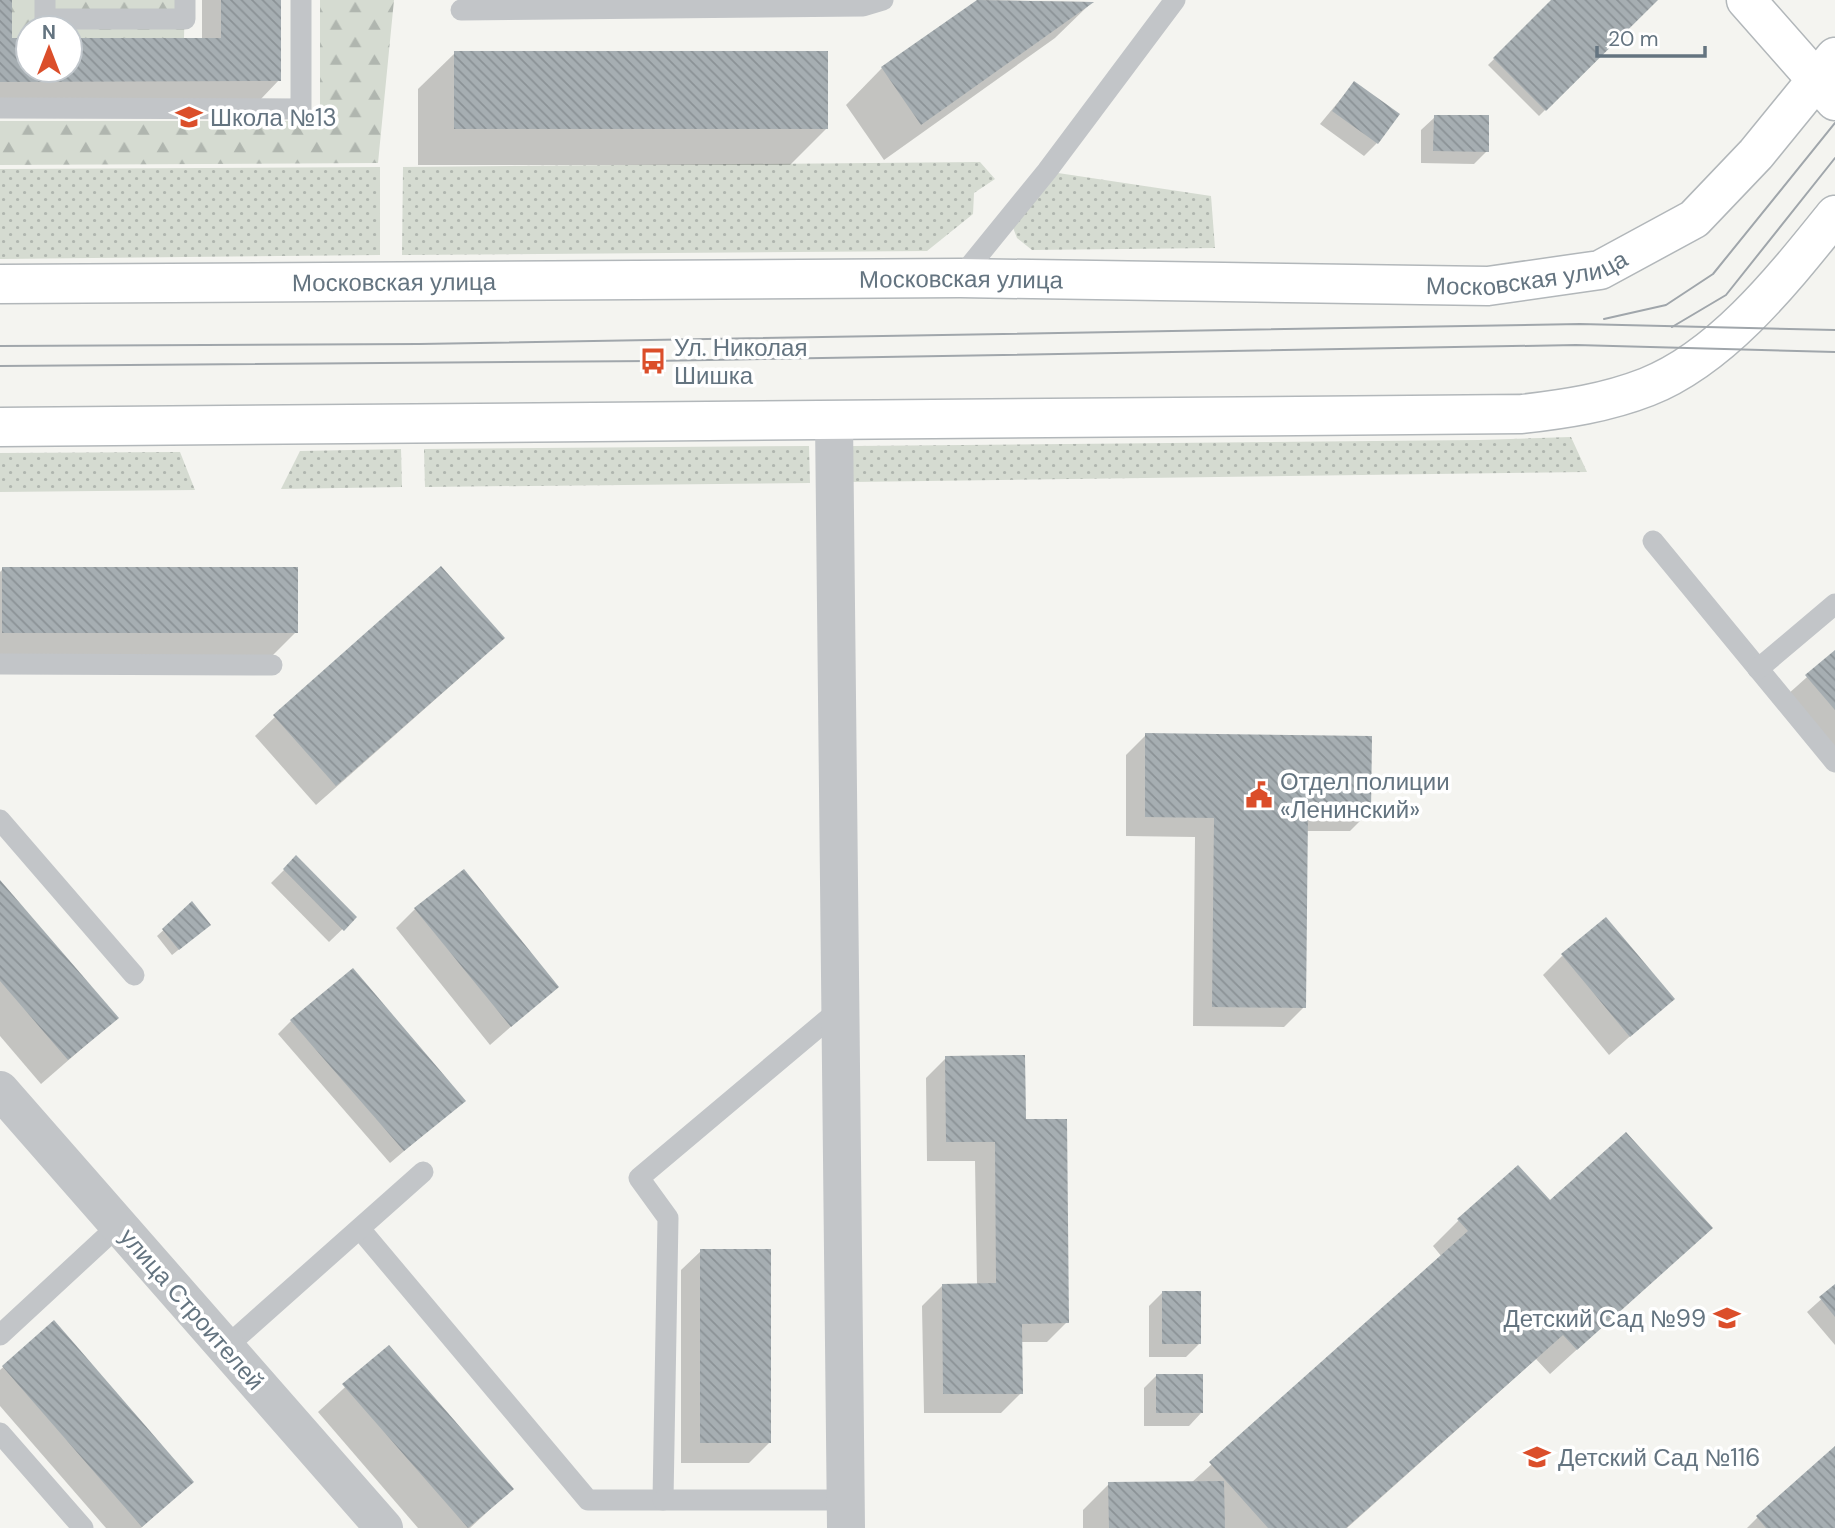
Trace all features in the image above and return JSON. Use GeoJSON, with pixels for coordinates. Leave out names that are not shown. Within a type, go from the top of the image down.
{"type":"FeatureCollection","features":[{"type":"Feature","properties":{"kind":"main road"},"geometry":{"type":"LineString","coordinates":[[1746,0],[1829,79]]}},
{"type":"Feature","properties":{"kind":"main road","name":"Московская улица"},"geometry":{"type":"LineString","coordinates":[[0,284],[960,278],[1488,286],[1600,270],[1693,219],[1829,79]]}},
{"type":"Feature","properties":{"kind":"main road"},"geometry":{"type":"LineString","coordinates":[[0,427],[1522,414],[1587,406],[1649,386],[1712,349],[1788,274],[1835,215]]}},
{"type":"Feature","properties":{"kind":"street"},"geometry":{"type":"LineString","coordinates":[[834,420],[846,1514]]}},
{"type":"Feature","properties":{"kind":"street","name":"улица Строителей"},"geometry":{"type":"LineString","coordinates":[[0,1090],[384,1528]]}},
{"type":"Feature","properties":{"kind":"lane"},"geometry":{"type":"LineString","coordinates":[[45,0],[45,19],[185,19],[185,0]]}},
{"type":"Feature","properties":{"kind":"lane"},"geometry":{"type":"LineString","coordinates":[[0,108],[301,109],[302,0]]}},
{"type":"Feature","properties":{"kind":"lane"},"geometry":{"type":"LineString","coordinates":[[461,10],[542,4],[863,6],[884,0]]}},
{"type":"Feature","properties":{"kind":"lane"},"geometry":{"type":"LineString","coordinates":[[960,278],[1046,172],[1171,2]]}},
{"type":"Feature","properties":{"kind":"lane"},"geometry":{"type":"LineString","coordinates":[[1653,541],[1835,762]]}},
{"type":"Feature","properties":{"kind":"lane"},"geometry":{"type":"LineString","coordinates":[[1758,669],[1835,604]]}},
{"type":"Feature","properties":{"kind":"lane"},"geometry":{"type":"LineString","coordinates":[[0,664],[272,665]]}},
{"type":"Feature","properties":{"kind":"lane"},"geometry":{"type":"LineString","coordinates":[[0,820],[134,975]]}},
{"type":"Feature","properties":{"kind":"lane"},"geometry":{"type":"LineString","coordinates":[[663,1500],[668,1218],[639,1178],[840,1009]]}},
{"type":"Feature","properties":{"kind":"lane"},"geometry":{"type":"LineString","coordinates":[[226,1347],[423,1172]]}},
{"type":"Feature","properties":{"kind":"lane"},"geometry":{"type":"LineString","coordinates":[[0,1335],[119,1225]]}},
{"type":"Feature","properties":{"kind":"lane"},"geometry":{"type":"LineString","coordinates":[[360,1229],[588,1500],[663,1500],[846,1514]]}},
{"type":"Feature","properties":{"kind":"lane"},"geometry":{"type":"LineString","coordinates":[[0,1433],[83,1528]]}},
{"type":"Feature","properties":{"kind":"green space"},"geometry":{"type":"Polygon","coordinates":[[[12,0],[185,0],[184,38],[84,38],[84,14],[14,14],[12,38],[12,0]]]}},
{"type":"Feature","properties":{"kind":"green space"},"geometry":{"type":"Polygon","coordinates":[[[320,0],[394,0],[378,163],[0,165],[0,121],[320,121],[320,0]]]}},
{"type":"Feature","properties":{"kind":"green space"},"geometry":{"type":"Polygon","coordinates":[[[980,162],[995,179],[974,193],[973,214],[927,251],[402,255],[403,167],[980,162]]]}},
{"type":"Feature","properties":{"kind":"green space"},"geometry":{"type":"Polygon","coordinates":[[[380,167],[380,255],[0,259],[0,169],[380,167]]]}},
{"type":"Feature","properties":{"kind":"green space"},"geometry":{"type":"Polygon","coordinates":[[[1058,173],[1211,196],[1215,248],[1032,250],[1017,238],[1012,225],[1058,173]]]}},
{"type":"Feature","properties":{"kind":"green space"},"geometry":{"type":"Polygon","coordinates":[[[1571,437],[1587,472],[853,482],[853,446],[1571,437]]]}},
{"type":"Feature","properties":{"kind":"green space"},"geometry":{"type":"Polygon","coordinates":[[[809,446],[810,483],[425,487],[424,449],[809,446]]]}},
{"type":"Feature","properties":{"kind":"green space"},"geometry":{"type":"Polygon","coordinates":[[[401,449],[402,487],[281,489],[300,451],[401,449]]]}},
{"type":"Feature","properties":{"kind":"green space"},"geometry":{"type":"Polygon","coordinates":[[[180,452],[195,490],[0,492],[0,453],[180,452]]]}},
{"type":"Feature","properties":{"kind":"building","name":"Школа №13"},"geometry":{"type":"Polygon","coordinates":[[[0,0],[12,0],[14,82],[0,82],[0,0]]]}},
{"type":"Feature","properties":{"kind":"building","name":"Школа №13"},"geometry":{"type":"Polygon","coordinates":[[[221,0],[281,0],[281,81],[84,82],[84,38],[221,38],[221,0]]]}},
{"type":"Feature","properties":{"kind":"building"},"geometry":{"type":"Polygon","coordinates":[[[977,0],[1094,2],[921,125],[881,67],[977,0]]]}},
{"type":"Feature","properties":{"kind":"building"},"geometry":{"type":"Polygon","coordinates":[[[1551,0],[1658,0],[1546,111],[1493,58],[1551,0]]]}},
{"type":"Feature","properties":{"kind":"building"},"geometry":{"type":"Polygon","coordinates":[[[454,51],[828,51],[828,129],[454,129],[454,51]]]}},
{"type":"Feature","properties":{"kind":"building"},"geometry":{"type":"Polygon","coordinates":[[[1354,81],[1400,114],[1378,144],[1332,111],[1354,81]]]}},
{"type":"Feature","properties":{"kind":"building"},"geometry":{"type":"Polygon","coordinates":[[[1434,115],[1489,115],[1489,152],[1433,151],[1434,115]]]}},
{"type":"Feature","properties":{"kind":"building"},"geometry":{"type":"Polygon","coordinates":[[[441,566],[505,638],[336,786],[273,715],[441,566]]]}},
{"type":"Feature","properties":{"kind":"building"},"geometry":{"type":"Polygon","coordinates":[[[2,567],[298,567],[298,633],[2,633],[2,567]]]}},
{"type":"Feature","properties":{"kind":"building"},"geometry":{"type":"Polygon","coordinates":[[[1835,650],[1835,710],[1805,675],[1835,650]]]}},
{"type":"Feature","properties":{"kind":"building"},"geometry":{"type":"Polygon","coordinates":[[[1145,733],[1372,736],[1371,812],[1308,811],[1306,1008],[1212,1007],[1214,818],[1145,817],[1145,733]]]}},
{"type":"Feature","properties":{"kind":"building"},"geometry":{"type":"Polygon","coordinates":[[[296,855],[357,917],[344,931],[283,869],[296,855]]]}},
{"type":"Feature","properties":{"kind":"building"},"geometry":{"type":"Polygon","coordinates":[[[464,869],[559,987],[511,1027],[414,908],[464,869]]]}},
{"type":"Feature","properties":{"kind":"building"},"geometry":{"type":"Polygon","coordinates":[[[0,880],[119,1018],[68,1060],[0,981],[0,880]]]}},
{"type":"Feature","properties":{"kind":"building"},"geometry":{"type":"Polygon","coordinates":[[[192,901],[211,925],[179,950],[162,929],[192,901]]]}},
{"type":"Feature","properties":{"kind":"building"},"geometry":{"type":"Polygon","coordinates":[[[1606,917],[1675,999],[1630,1037],[1561,954],[1606,917]]]}},
{"type":"Feature","properties":{"kind":"building"},"geometry":{"type":"Polygon","coordinates":[[[353,968],[466,1101],[404,1151],[290,1020],[353,968]]]}},
{"type":"Feature","properties":{"kind":"building"},"geometry":{"type":"Polygon","coordinates":[[[1025,1055],[1026,1119],[1067,1119],[1069,1323],[1022,1324],[1023,1394],[943,1394],[942,1284],[996,1283],[995,1142],[946,1142],[945,1056],[1025,1055]]]}},
{"type":"Feature","properties":{"kind":"building"},"geometry":{"type":"Polygon","coordinates":[[[1626,1132],[1713,1228],[1577,1350],[1563,1335],[1346,1528],[1268,1528],[1209,1462],[1468,1231],[1457,1219],[1518,1165],[1550,1200],[1626,1132]]]}},
{"type":"Feature","properties":{"kind":"building"},"geometry":{"type":"Polygon","coordinates":[[[700,1249],[771,1249],[771,1443],[700,1443],[700,1249]]]}},
{"type":"Feature","properties":{"kind":"building"},"geometry":{"type":"Polygon","coordinates":[[[1835,1284],[1835,1317],[1819,1297],[1835,1284]]]}},
{"type":"Feature","properties":{"kind":"building"},"geometry":{"type":"Polygon","coordinates":[[[1162,1291],[1201,1291],[1201,1344],[1162,1344],[1162,1291]]]}},
{"type":"Feature","properties":{"kind":"building"},"geometry":{"type":"Polygon","coordinates":[[[54,1320],[194,1482],[142,1527],[2,1366],[54,1320]]]}},
{"type":"Feature","properties":{"kind":"building"},"geometry":{"type":"Polygon","coordinates":[[[389,1345],[514,1489],[468,1528],[342,1384],[389,1345]]]}},
{"type":"Feature","properties":{"kind":"building"},"geometry":{"type":"Polygon","coordinates":[[[1156,1374],[1203,1374],[1203,1413],[1156,1413],[1156,1374]]]}},
{"type":"Feature","properties":{"kind":"building"},"geometry":{"type":"Polygon","coordinates":[[[1835,1446],[1835,1528],[1766,1528],[1756,1516],[1835,1446]]]}},
{"type":"Feature","properties":{"kind":"building"},"geometry":{"type":"Polygon","coordinates":[[[1224,1481],[1225,1528],[1109,1528],[1108,1482],[1224,1481]]]}},
{"type":"Feature","properties":{"kind":"tram line"},"geometry":{"type":"LineString","coordinates":[[1604,319],[1666,305],[1713,274],[1835,123]]}},
{"type":"Feature","properties":{"kind":"tram line"},"geometry":{"type":"LineString","coordinates":[[1672,327],[1726,295],[1835,158]]}},
{"type":"Feature","properties":{"kind":"tram line"},"geometry":{"type":"LineString","coordinates":[[0,346],[419,344],[1580,324],[1835,330]]}},
{"type":"Feature","properties":{"kind":"tram line"},"geometry":{"type":"LineString","coordinates":[[0,366],[653,361],[1576,345],[1835,352]]}},
{"type":"Feature","properties":{"kind":"place","name":"Школа №13"},"geometry":{"type":"Point","coordinates":[189,117]}},
{"type":"Feature","properties":{"kind":"place","name":"Ул. Николая Шишка"},"geometry":{"type":"Point","coordinates":[653,361]}},
{"type":"Feature","properties":{"kind":"place","name":"Отдел полиции «Ленинский»"},"geometry":{"type":"Point","coordinates":[1259,795]}},
{"type":"Feature","properties":{"kind":"place","name":"Детский Сад №99"},"geometry":{"type":"Point","coordinates":[1727,1318]}},
{"type":"Feature","properties":{"kind":"place","name":"Детский Сад №116"},"geometry":{"type":"Point","coordinates":[1537,1457]}}]}
